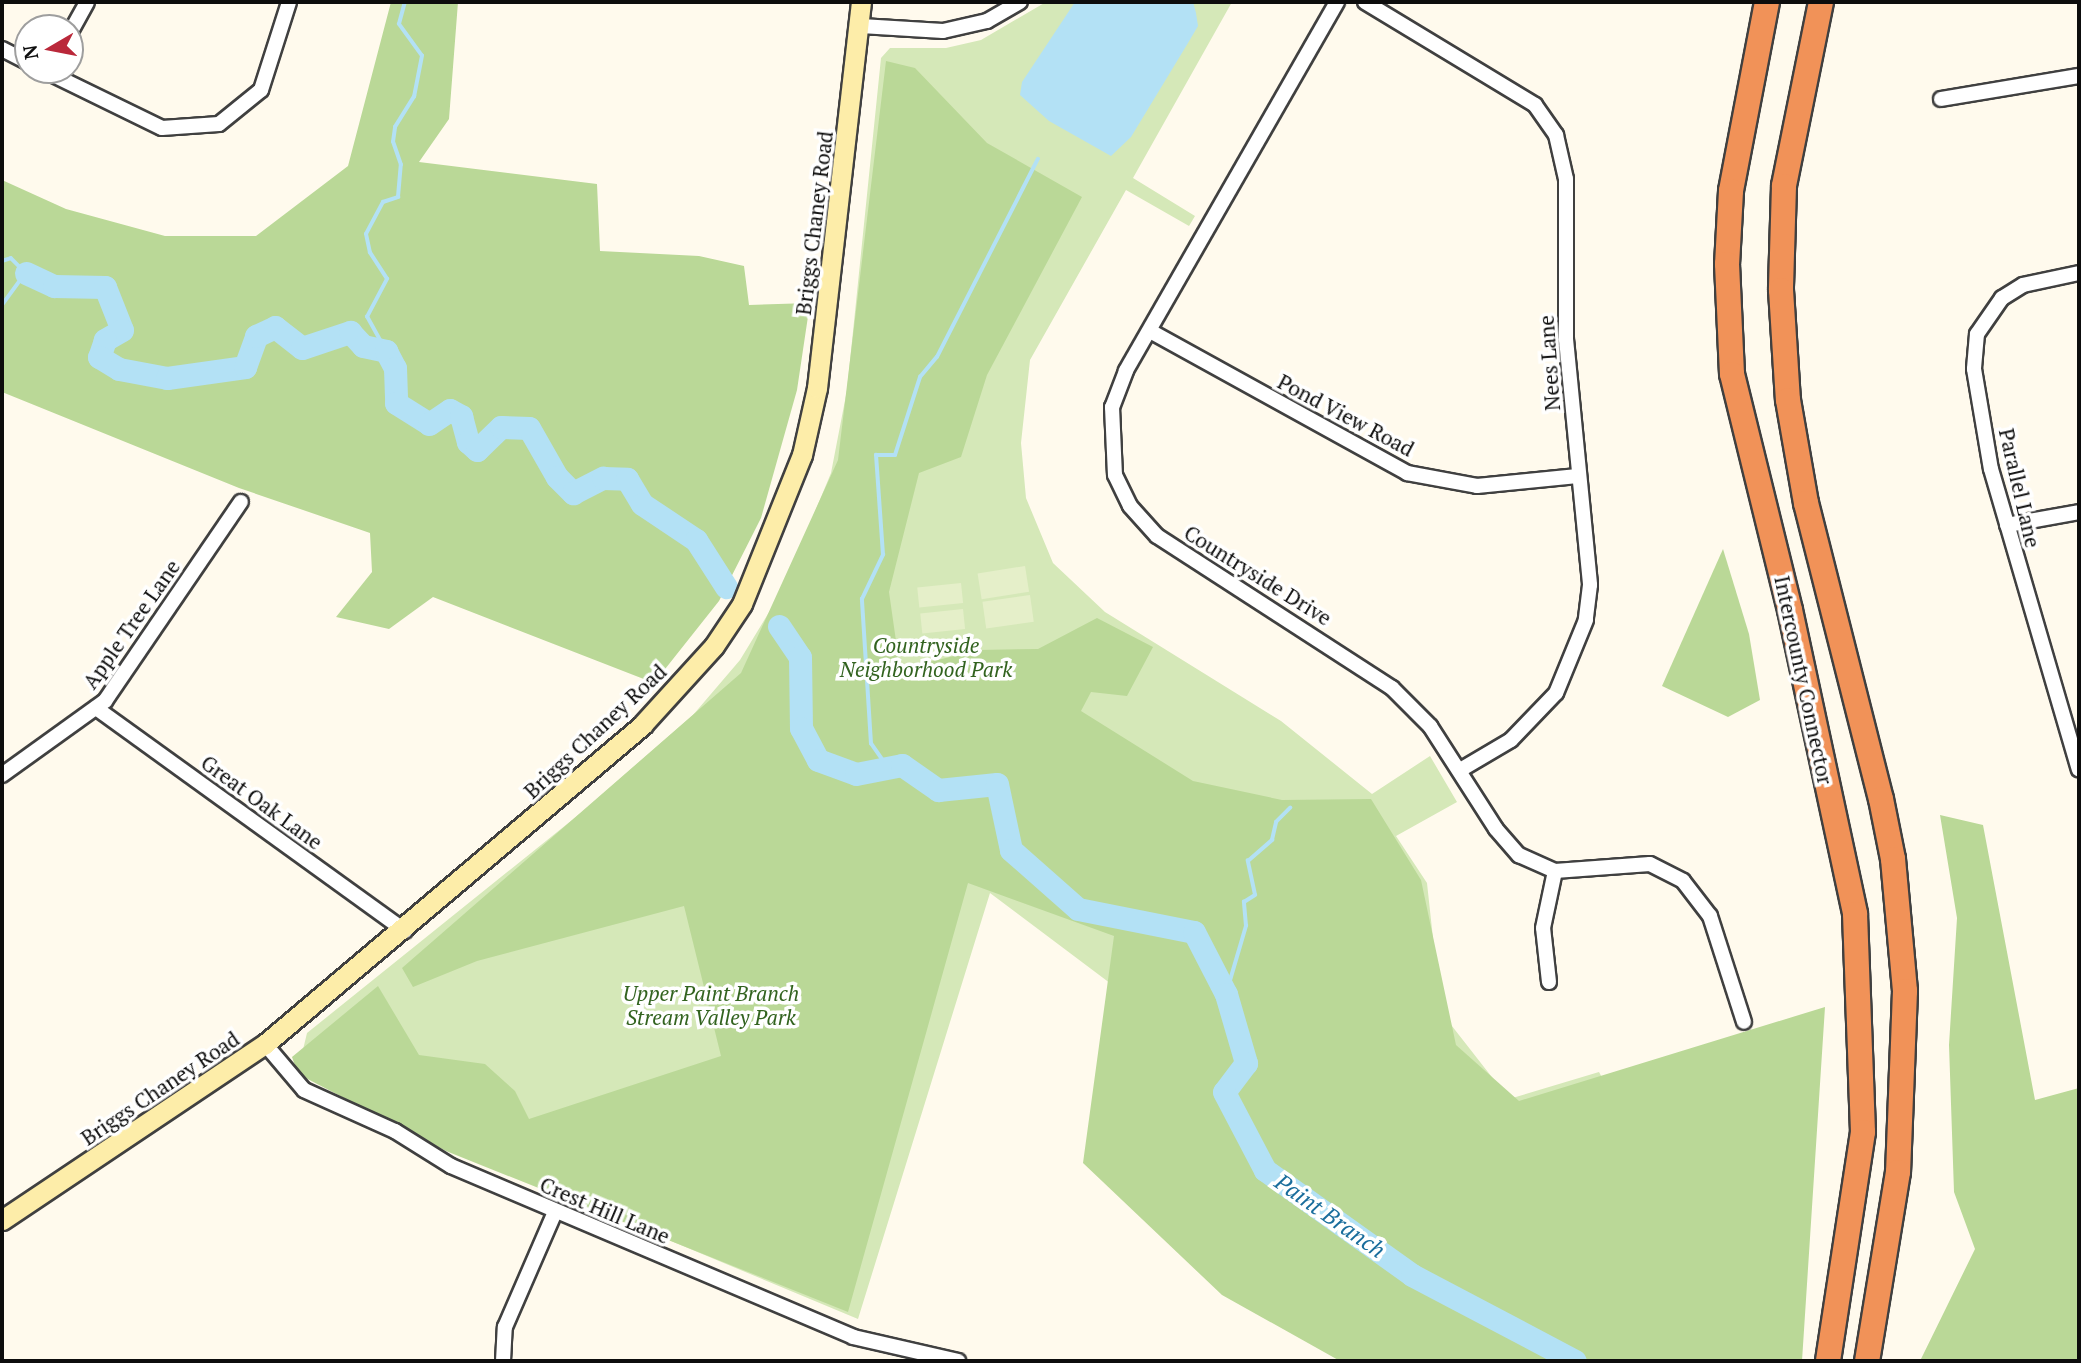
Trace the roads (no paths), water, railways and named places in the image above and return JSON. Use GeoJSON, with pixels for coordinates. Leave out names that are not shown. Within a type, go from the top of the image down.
{"type":"FeatureCollection","features":[{"type":"Feature","properties":{"kind":"highway","name":"Intercounty Connector"},"geometry":{"type":"LineString","coordinates":[[1767,2],[1731,191],[1727,264],[1731,360],[1855,914],[1863,1132],[1828,1361]]}},
{"type":"Feature","properties":{"kind":"highway","name":"Intercounty Connector"},"geometry":{"type":"LineString","coordinates":[[1821,2],[1784,186],[1781,290],[1788,400],[1806,503],[1881,799],[1893,859],[1905,991],[1898,1172],[1867,1361]]}},
{"type":"Feature","properties":{"kind":"main road","name":"Briggs Chaney Road"},"geometry":{"type":"LineString","coordinates":[[2,1220],[265,1044],[405,931],[643,724],[714,646],[742,604],[802,454],[817,388],[861,26],[861,2]]}},
{"type":"Feature","properties":{"kind":"street"},"geometry":{"type":"LineString","coordinates":[[73,84],[162,128],[219,124],[261,90],[289,2]]}},
{"type":"Feature","properties":{"kind":"street"},"geometry":{"type":"LineString","coordinates":[[861,26],[943,31],[986,21],[1020,2]]}},
{"type":"Feature","properties":{"kind":"street","name":"Countryside Drive"},"geometry":{"type":"LineString","coordinates":[[1337,2],[1150,331],[1112,407],[1115,475],[1130,506],[1157,536],[1392,688],[1430,726],[1519,855],[1555,871],[1650,864],[1683,881],[1710,916],[1744,1022]]}},
{"type":"Feature","properties":{"kind":"street","name":"Nees Lane"},"geometry":{"type":"LineString","coordinates":[[1365,2],[1511,86],[1535,105],[1556,135],[1566,179],[1566,339],[1590,585],[1576,655],[1534,719],[1511,740],[1460,770]]}},
{"type":"Feature","properties":{"kind":"street"},"geometry":{"type":"LineString","coordinates":[[1941,99],[2079,76]]}},
{"type":"Feature","properties":{"kind":"street","name":"Parallel Lane"},"geometry":{"type":"LineString","coordinates":[[2079,273],[2023,285],[2002,298],[1977,334],[1974,369],[2007,525],[2079,769]]}},
{"type":"Feature","properties":{"kind":"street","name":"Pond View Road"},"geometry":{"type":"LineString","coordinates":[[1150,331],[1407,473],[1477,486],[1578,476]]}},
{"type":"Feature","properties":{"kind":"street","name":"Apple Tree Lane"},"geometry":{"type":"LineString","coordinates":[[2,775],[96,708],[242,502]]}},
{"type":"Feature","properties":{"kind":"street"},"geometry":{"type":"LineString","coordinates":[[2007,525],[2079,512]]}},
{"type":"Feature","properties":{"kind":"street","name":"Great Oak Lane"},"geometry":{"type":"LineString","coordinates":[[96,708],[405,931]]}},
{"type":"Feature","properties":{"kind":"street"},"geometry":{"type":"LineString","coordinates":[[1549,982],[1544,928],[1555,871]]}},
{"type":"Feature","properties":{"kind":"street","name":"Crest Hill Lane"},"geometry":{"type":"LineString","coordinates":[[265,1044],[304,1090],[395,1131],[451,1166],[853,1337],[958,1361]]}},
{"type":"Feature","properties":{"kind":"street"},"geometry":{"type":"LineString","coordinates":[[502,1361],[505,1327],[555,1212]]}},
{"type":"Feature","properties":{"kind":"water"},"geometry":{"type":"Polygon","coordinates":[[[1075,2],[1193,2],[1196,13],[1198,26],[1188,43],[1131,137],[1111,156],[1049,121],[1020,95],[1022,82],[1075,2]]]}},
{"type":"Feature","properties":{"kind":"waterway"},"geometry":{"type":"LineString","coordinates":[[386,351],[367,317],[387,279],[370,253],[366,234],[383,202],[398,197],[401,165],[393,142],[395,127],[414,97],[422,56],[399,24],[405,2]]}},
{"type":"Feature","properties":{"kind":"waterway"},"geometry":{"type":"LineString","coordinates":[[888,768],[871,744],[862,599],[883,555],[876,455],[895,455],[920,377],[937,357],[1038,159]]}},
{"type":"Feature","properties":{"kind":"waterway"},"geometry":{"type":"LineString","coordinates":[[2,261],[11,258],[26,273],[2,306]]}},
{"type":"Feature","properties":{"kind":"waterway","name":"Paint Branch"},"geometry":{"type":"LineString","coordinates":[[26,273],[54,286],[105,287],[122,330],[105,340],[99,357],[119,369],[167,378],[245,367],[256,336],[275,327],[302,348],[350,332],[363,346],[386,351],[395,368],[396,403],[429,424],[450,410],[461,416],[468,442],[477,450],[501,427],[529,428],[557,477],[573,493],[603,478],[627,479],[642,504],[696,540],[726,587]]}},
{"type":"Feature","properties":{"kind":"waterway","name":"Paint Branch"},"geometry":{"type":"LineString","coordinates":[[779,626],[800,657],[801,728],[818,760],[856,774],[902,765],[938,790],[997,784],[1011,850],[1078,909],[1194,932],[1226,994],[1246,1063],[1224,1092],[1265,1170],[1412,1275],[1575,1361]]}},
{"type":"Feature","properties":{"kind":"waterway"},"geometry":{"type":"LineString","coordinates":[[1226,994],[1246,926],[1244,902],[1255,895],[1248,861],[1272,840],[1276,822],[1290,808]]}},
{"type":"Feature","properties":{"kind":"park label","name":"Countryside Neighborhood Park"},"geometry":{"type":"Point","coordinates":[926,657]}},
{"type":"Feature","properties":{"kind":"park label","name":"Upper Paint Branch Stream Valley Park"},"geometry":{"type":"Point","coordinates":[711,1005]}}]}
